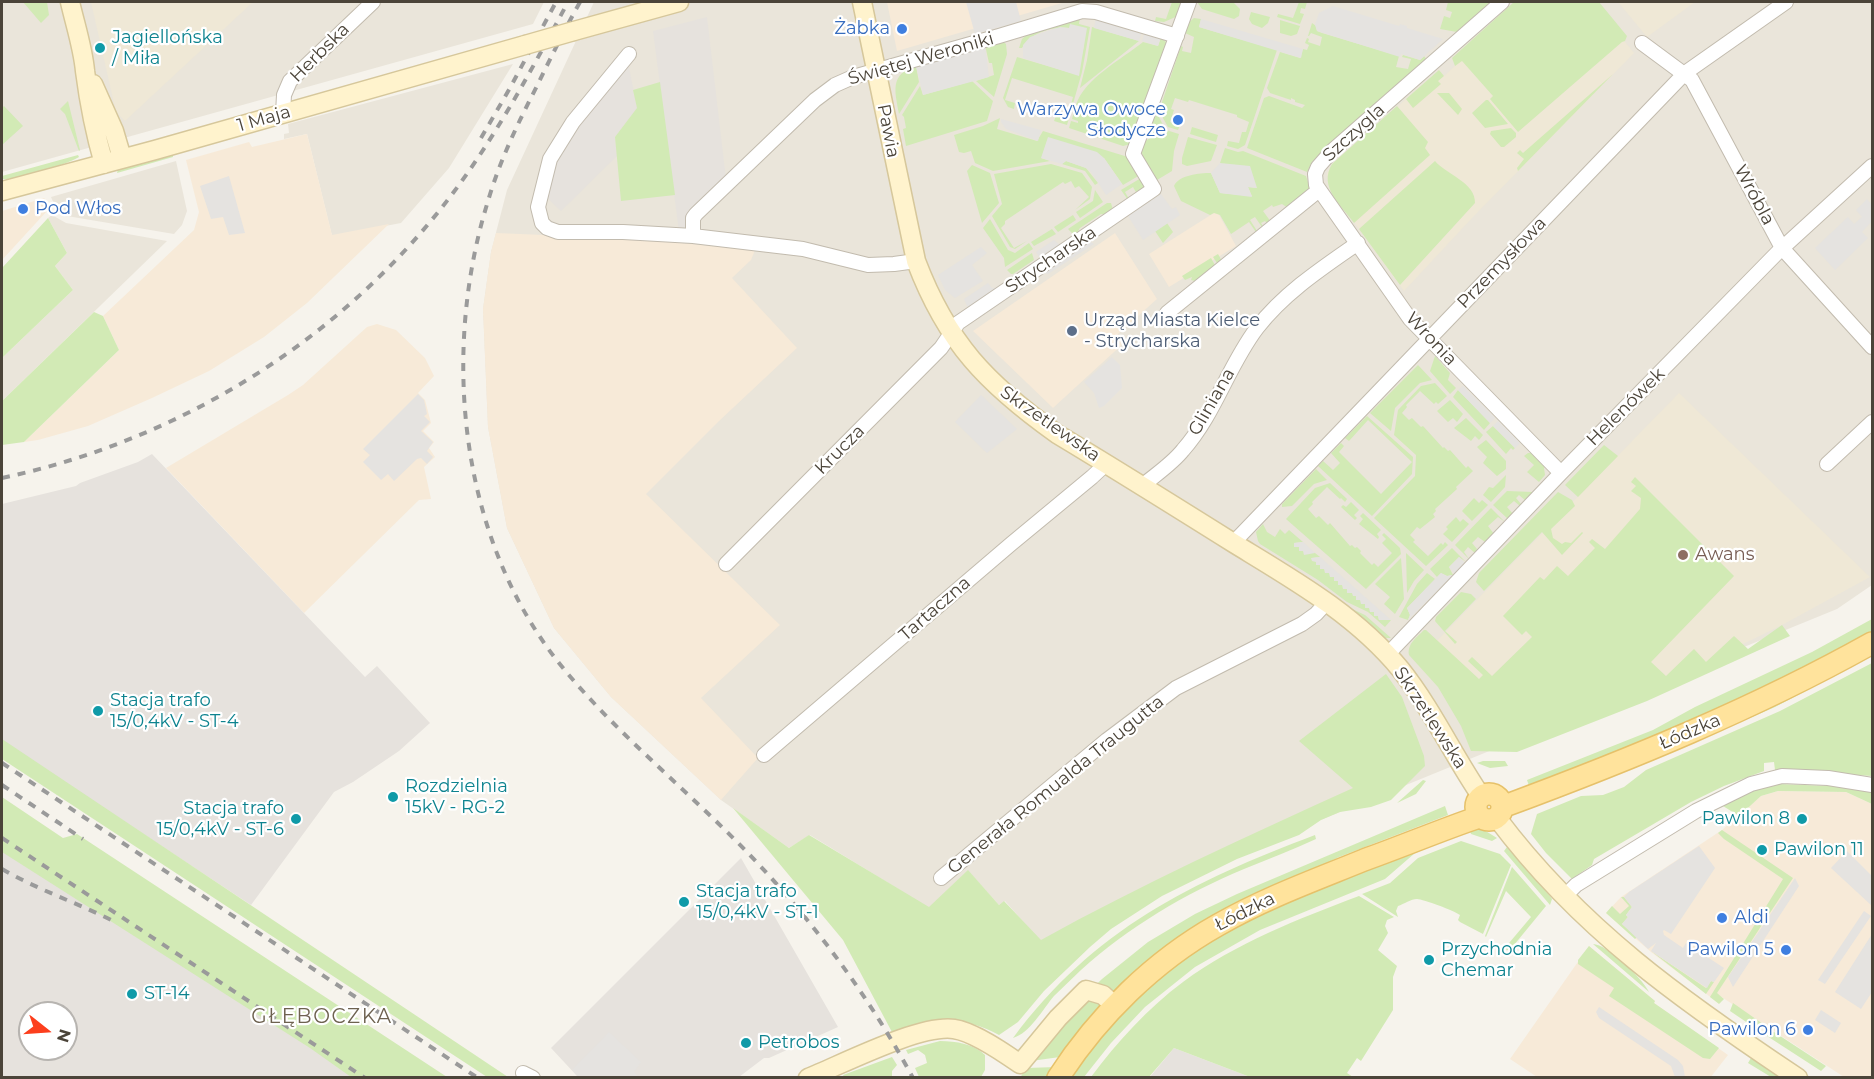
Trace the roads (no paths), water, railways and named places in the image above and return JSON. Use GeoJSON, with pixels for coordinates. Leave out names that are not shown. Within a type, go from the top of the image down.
{"type":"FeatureCollection","features":[{"type":"Feature","properties":{"kind":"main road","name":"Łódzka"},"geometry":{"type":"LineString","coordinates":[[1058,1077],[1093,1030],[1115,1006],[1168,958],[1203,934],[1248,909],[1490,809],[1713,723],[1789,688],[1872,643]]}},
{"type":"Feature","properties":{"kind":"street"},"geometry":{"type":"LineString","coordinates":[[70,2],[104,164]]}},
{"type":"Feature","properties":{"kind":"street","name":"Herbska"},"geometry":{"type":"LineString","coordinates":[[283,113],[284,95],[290,81],[373,2]]}},
{"type":"Feature","properties":{"kind":"street","name":"1 Maja"},"geometry":{"type":"LineString","coordinates":[[2,191],[680,2]]}},
{"type":"Feature","properties":{"kind":"street","name":"Pawia"},"geometry":{"type":"LineString","coordinates":[[862,2],[916,261]]}},
{"type":"Feature","properties":{"kind":"street"},"geometry":{"type":"LineString","coordinates":[[1177,36],[1189,2]]}},
{"type":"Feature","properties":{"kind":"street","name":"Szczygla"},"geometry":{"type":"LineString","coordinates":[[1319,190],[1315,174],[1322,161],[1502,2]]}},
{"type":"Feature","properties":{"kind":"street","name":"Przemysłowa"},"geometry":{"type":"LineString","coordinates":[[1234,543],[1685,73],[1786,2]]}},
{"type":"Feature","properties":{"kind":"street","name":"Świętej Weroniki"},"geometry":{"type":"LineString","coordinates":[[693,236],[693,218],[696,214],[815,100],[835,85],[852,77],[1086,10],[1177,36]]}},
{"type":"Feature","properties":{"kind":"street","name":"Strycharska"},"geometry":{"type":"LineString","coordinates":[[950,333],[958,322],[1154,189],[1133,154],[1177,36]]}},
{"type":"Feature","properties":{"kind":"street","name":"Wróbla"},"geometry":{"type":"LineString","coordinates":[[1642,43],[1685,73],[1696,85],[1782,248],[1872,347]]}},
{"type":"Feature","properties":{"kind":"street"},"geometry":{"type":"LineString","coordinates":[[629,54],[573,122],[552,154],[539,199],[540,217],[547,228],[558,232],[623,232],[693,236],[803,249],[868,265],[916,261]]}},
{"type":"Feature","properties":{"kind":"street"},"geometry":{"type":"LineString","coordinates":[[85,70],[99,95],[123,158]]}},
{"type":"Feature","properties":{"kind":"street","name":"Helenówek"},"geometry":{"type":"LineString","coordinates":[[1387,655],[1561,472],[1782,248],[1872,166]]}},
{"type":"Feature","properties":{"kind":"street"},"geometry":{"type":"LineString","coordinates":[[1167,313],[1319,190]]}},
{"type":"Feature","properties":{"kind":"street","name":"Wronia"},"geometry":{"type":"LineString","coordinates":[[1319,190],[1359,243],[1395,299],[1428,339],[1561,472]]}},
{"type":"Feature","properties":{"kind":"street","name":"Gliniana"},"geometry":{"type":"LineString","coordinates":[[1142,486],[1183,451],[1211,408],[1243,349],[1264,319],[1312,275],[1359,243]]}},
{"type":"Feature","properties":{"kind":"street","name":"Skrzetlewska"},"geometry":{"type":"LineString","coordinates":[[916,261],[929,293],[950,333],[980,369],[1012,401],[1057,434],[1327,602],[1356,624],[1387,655],[1411,684],[1490,809],[1534,866],[1564,897],[1597,929],[1676,994],[1798,1077]]}},
{"type":"Feature","properties":{"kind":"street","name":"Krucza"},"geometry":{"type":"LineString","coordinates":[[726,564],[941,348],[950,333]]}},
{"type":"Feature","properties":{"kind":"street"},"geometry":{"type":"LineString","coordinates":[[1827,464],[1872,422]]}},
{"type":"Feature","properties":{"kind":"street","name":"Tartaczna"},"geometry":{"type":"LineString","coordinates":[[764,755],[1106,464]]}},
{"type":"Feature","properties":{"kind":"street","name":"Generała Romualda Traugutta"},"geometry":{"type":"LineString","coordinates":[[941,878],[1107,740],[1176,688],[1302,624],[1327,602]]}},
{"type":"Feature","properties":{"kind":"street"},"geometry":{"type":"LineString","coordinates":[[1564,897],[1576,885],[1696,811],[1751,784],[1782,776],[1828,778],[1872,784]]}},
{"type":"Feature","properties":{"kind":"street"},"geometry":{"type":"LineString","coordinates":[[808,1077],[913,1035],[955,1029],[980,1040],[1020,1064],[1058,1018],[1086,990],[1103,996],[1115,1006]]}},
{"type":"Feature","properties":{"kind":"railway"},"geometry":{"type":"LineString","coordinates":[[481,138],[556,2]]}},
{"type":"Feature","properties":{"kind":"railway"},"geometry":{"type":"LineString","coordinates":[[2,478],[68,461],[133,438],[194,410],[253,376],[309,337],[361,294],[409,246],[453,193],[485,147],[514,99],[568,2]]}},
{"type":"Feature","properties":{"kind":"railway"},"geometry":{"type":"LineString","coordinates":[[580,2],[504,156],[488,201],[473,259],[465,319],[463,380],[468,441],[480,501],[499,559],[525,613],[559,663],[617,727],[751,856],[803,915],[851,977],[913,1078]]}},
{"type":"Feature","properties":{"kind":"railway"},"geometry":{"type":"LineString","coordinates":[[2,763],[478,1078]]}},
{"type":"Feature","properties":{"kind":"railway"},"geometry":{"type":"LineString","coordinates":[[2,785],[83,839]]}},
{"type":"Feature","properties":{"kind":"railway"},"geometry":{"type":"LineString","coordinates":[[2,838],[365,1078]]}},
{"type":"Feature","properties":{"kind":"railway"},"geometry":{"type":"LineString","coordinates":[[2,869],[115,922]]}},
{"type":"Feature","properties":{"kind":"place","name":"Żabka"},"geometry":{"type":"Point","coordinates":[902,29]}},
{"type":"Feature","properties":{"kind":"place","name":"Jagiellońska / Miła"},"geometry":{"type":"Point","coordinates":[100,48]}},
{"type":"Feature","properties":{"kind":"place","name":"Warzywa Owoce Słodycze"},"geometry":{"type":"Point","coordinates":[1178,120]}},
{"type":"Feature","properties":{"kind":"place","name":"Pod Włos"},"geometry":{"type":"Point","coordinates":[23,209]}},
{"type":"Feature","properties":{"kind":"place","name":"Urząd Miasta Kielce - Strycharska"},"geometry":{"type":"Point","coordinates":[1072,331]}},
{"type":"Feature","properties":{"kind":"place","name":"Awans"},"geometry":{"type":"Point","coordinates":[1683,555]}},
{"type":"Feature","properties":{"kind":"place","name":"Stacja trafo 15/0,4kV - ST-4"},"geometry":{"type":"Point","coordinates":[98,711]}},
{"type":"Feature","properties":{"kind":"place","name":"Rozdzielnia 15kV - RG-2"},"geometry":{"type":"Point","coordinates":[393,797]}},
{"type":"Feature","properties":{"kind":"place","name":"Stacja trafo 15/0,4kV - ST-6"},"geometry":{"type":"Point","coordinates":[296,819]}},
{"type":"Feature","properties":{"kind":"place","name":"Pawilon 8"},"geometry":{"type":"Point","coordinates":[1802,819]}},
{"type":"Feature","properties":{"kind":"place","name":"Pawilon 11"},"geometry":{"type":"Point","coordinates":[1762,850]}},
{"type":"Feature","properties":{"kind":"place","name":"Stacja trafo 15/0,4kV - ST-1"},"geometry":{"type":"Point","coordinates":[684,902]}},
{"type":"Feature","properties":{"kind":"place","name":"Aldi"},"geometry":{"type":"Point","coordinates":[1722,918]}},
{"type":"Feature","properties":{"kind":"place","name":"Pawilon 5"},"geometry":{"type":"Point","coordinates":[1786,950]}},
{"type":"Feature","properties":{"kind":"place","name":"Przychodnia Chemar"},"geometry":{"type":"Point","coordinates":[1429,960]}},
{"type":"Feature","properties":{"kind":"place","name":"ST-14"},"geometry":{"type":"Point","coordinates":[132,994]}},
{"type":"Feature","properties":{"kind":"place","name":"Pawilon 6"},"geometry":{"type":"Point","coordinates":[1808,1030]}},
{"type":"Feature","properties":{"kind":"place","name":"Petrobos"},"geometry":{"type":"Point","coordinates":[746,1043]}},
{"type":"Feature","properties":{"kind":"district","name":"GŁĘBOCZKA"},"geometry":{"type":"Point","coordinates":[322,1017]}}]}
